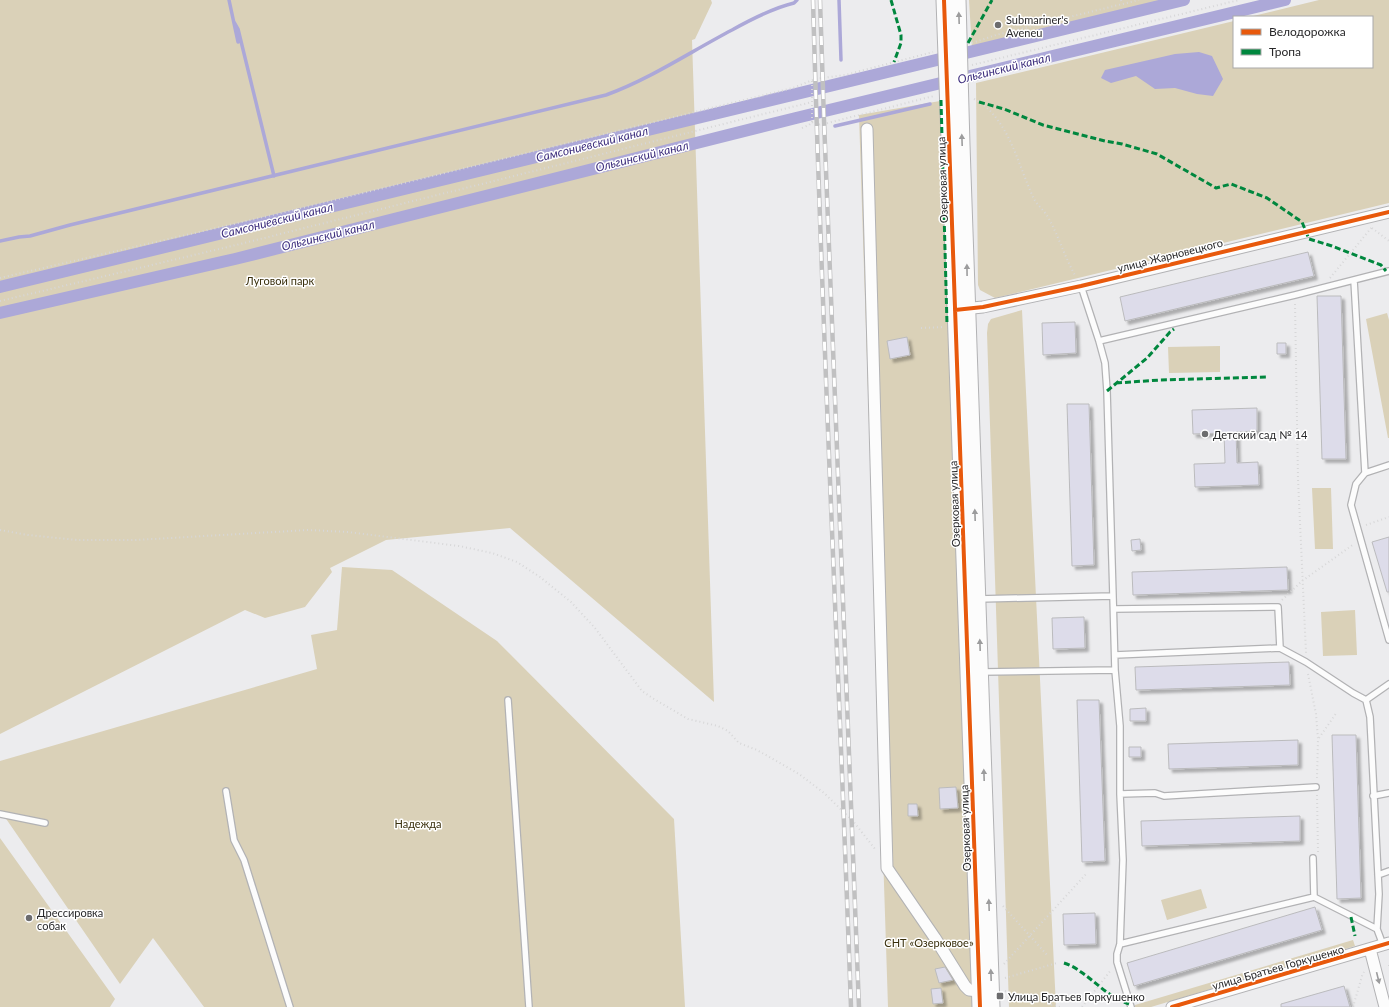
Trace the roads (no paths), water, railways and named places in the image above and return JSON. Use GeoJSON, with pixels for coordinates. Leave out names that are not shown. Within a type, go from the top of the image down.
{"type":"FeatureCollection","features":[{"type":"Feature","properties":{"kind":"street","name":"Озерковая улица"},"geometry":{"type":"LineString","coordinates":[[944,0],[953,38],[959,96],[961,309],[975,673],[992,1007]]}},
{"type":"Feature","properties":{"kind":"street","name":"Озерковая улица"},"geometry":{"type":"LineString","coordinates":[[953,38],[958,0]]}},
{"type":"Feature","properties":{"kind":"street"},"geometry":{"type":"LineString","coordinates":[[867,129],[887,868],[935,938],[965,986],[969,990],[979,991]]}},
{"type":"Feature","properties":{"kind":"street","name":"улица Жарновецкого"},"geometry":{"type":"LineString","coordinates":[[961,309],[983,307],[1081,286],[1389,212]]}},
{"type":"Feature","properties":{"kind":"street","name":"Озерковая улица"},"geometry":{"type":"LineString","coordinates":[[975,673],[980,1007]]}},
{"type":"Feature","properties":{"kind":"street","name":"улица Братьев Горкушенко"},"geometry":{"type":"LineString","coordinates":[[1172,1007],[1386,944]]}},
{"type":"Feature","properties":{"kind":"street"},"geometry":{"type":"LineString","coordinates":[[1370,949],[1385,1007]]}},
{"type":"Feature","properties":{"kind":"lane"},"geometry":{"type":"LineString","coordinates":[[1099,341],[1389,271]]}},
{"type":"Feature","properties":{"kind":"lane"},"geometry":{"type":"LineString","coordinates":[[1354,280],[1365,473]]}},
{"type":"Feature","properties":{"kind":"lane"},"geometry":{"type":"LineString","coordinates":[[1081,286],[1105,363],[1107,391],[1115,670],[1120,726],[1122,860],[1120,944],[1116,962],[1130,1007]]}},
{"type":"Feature","properties":{"kind":"lane"},"geometry":{"type":"LineString","coordinates":[[1389,465],[1365,473],[1356,484],[1351,505],[1389,640]]}},
{"type":"Feature","properties":{"kind":"lane"},"geometry":{"type":"LineString","coordinates":[[972,599],[1113,596]]}},
{"type":"Feature","properties":{"kind":"lane"},"geometry":{"type":"LineString","coordinates":[[1114,609],[1278,607],[1280,648]]}},
{"type":"Feature","properties":{"kind":"lane"},"geometry":{"type":"LineString","coordinates":[[1115,655],[1280,648],[1306,662],[1366,700],[1370,717],[1379,894],[1376,929]]}},
{"type":"Feature","properties":{"kind":"lane"},"geometry":{"type":"LineString","coordinates":[[975,673],[1115,670]]}},
{"type":"Feature","properties":{"kind":"lane"},"geometry":{"type":"LineString","coordinates":[[1366,700],[1389,684]]}},
{"type":"Feature","properties":{"kind":"lane"},"geometry":{"type":"LineString","coordinates":[[508,700],[529,1007]]}},
{"type":"Feature","properties":{"kind":"lane"},"geometry":{"type":"LineString","coordinates":[[1120,794],[1155,793],[1164,796],[1316,787]]}},
{"type":"Feature","properties":{"kind":"lane"},"geometry":{"type":"LineString","coordinates":[[226,791],[234,840],[244,860],[290,1007]]}},
{"type":"Feature","properties":{"kind":"lane"},"geometry":{"type":"LineString","coordinates":[[1373,796],[1389,793]]}},
{"type":"Feature","properties":{"kind":"lane"},"geometry":{"type":"LineString","coordinates":[[0,814],[46,823]]}},
{"type":"Feature","properties":{"kind":"lane"},"geometry":{"type":"LineString","coordinates":[[1313,858],[1314,897]]}},
{"type":"Feature","properties":{"kind":"lane"},"geometry":{"type":"LineString","coordinates":[[1378,875],[1389,870]]}},
{"type":"Feature","properties":{"kind":"lane"},"geometry":{"type":"LineString","coordinates":[[1120,944],[1314,897],[1376,929],[1386,944]]}},
{"type":"Feature","properties":{"kind":"waterway"},"geometry":{"type":"LineString","coordinates":[[229,0],[238,42]]}},
{"type":"Feature","properties":{"kind":"waterway"},"geometry":{"type":"LineString","coordinates":[[0,241],[30,236],[606,95],[622,89],[654,73],[754,18],[794,3],[797,0]]}},
{"type":"Feature","properties":{"kind":"waterway"},"geometry":{"type":"LineString","coordinates":[[839,0],[841,60]]}},
{"type":"Feature","properties":{"kind":"waterway","name":"Самсониевский канал"},"geometry":{"type":"LineString","coordinates":[[0,287],[1184,0]]}},
{"type":"Feature","properties":{"kind":"waterway","name":"Ольгинский канал"},"geometry":{"type":"LineString","coordinates":[[0,313],[235,259],[796,118],[1285,0]]}},
{"type":"Feature","properties":{"kind":"waterway"},"geometry":{"type":"LineString","coordinates":[[234,22],[238,29],[274,176]]}},
{"type":"Feature","properties":{"kind":"waterway"},"geometry":{"type":"LineString","coordinates":[[835,126],[930,104]]}},
{"type":"Feature","properties":{"kind":"railway"},"geometry":{"type":"LineString","coordinates":[[813,0],[821,252],[851,1007]]}},
{"type":"Feature","properties":{"kind":"railway"},"geometry":{"type":"LineString","coordinates":[[820,0],[859,1007]]}},
{"type":"Feature","properties":{"kind":"place","name":"Submariner's Aveneu"},"geometry":{"type":"Point","coordinates":[998,25]}},
{"type":"Feature","properties":{"kind":"place","name":"Детский сад № 14"},"geometry":{"type":"Point","coordinates":[1205,434]}},
{"type":"Feature","properties":{"kind":"place","name":"Дрессировка собак"},"geometry":{"type":"Point","coordinates":[29,918]}},
{"type":"Feature","properties":{"kind":"place","name":"Улица Братьев Горкушенко"},"geometry":{"type":"Point","coordinates":[1000,996]}},
{"type":"Feature","properties":{"kind":"park label","name":"Луговой парк"},"geometry":{"type":"Point","coordinates":[280,280]}},
{"type":"Feature","properties":{"kind":"park label","name":"Надежда"},"geometry":{"type":"Point","coordinates":[418,823]}},
{"type":"Feature","properties":{"kind":"park label","name":"СНТ «Озерковое»"},"geometry":{"type":"Point","coordinates":[929,942]}}]}
